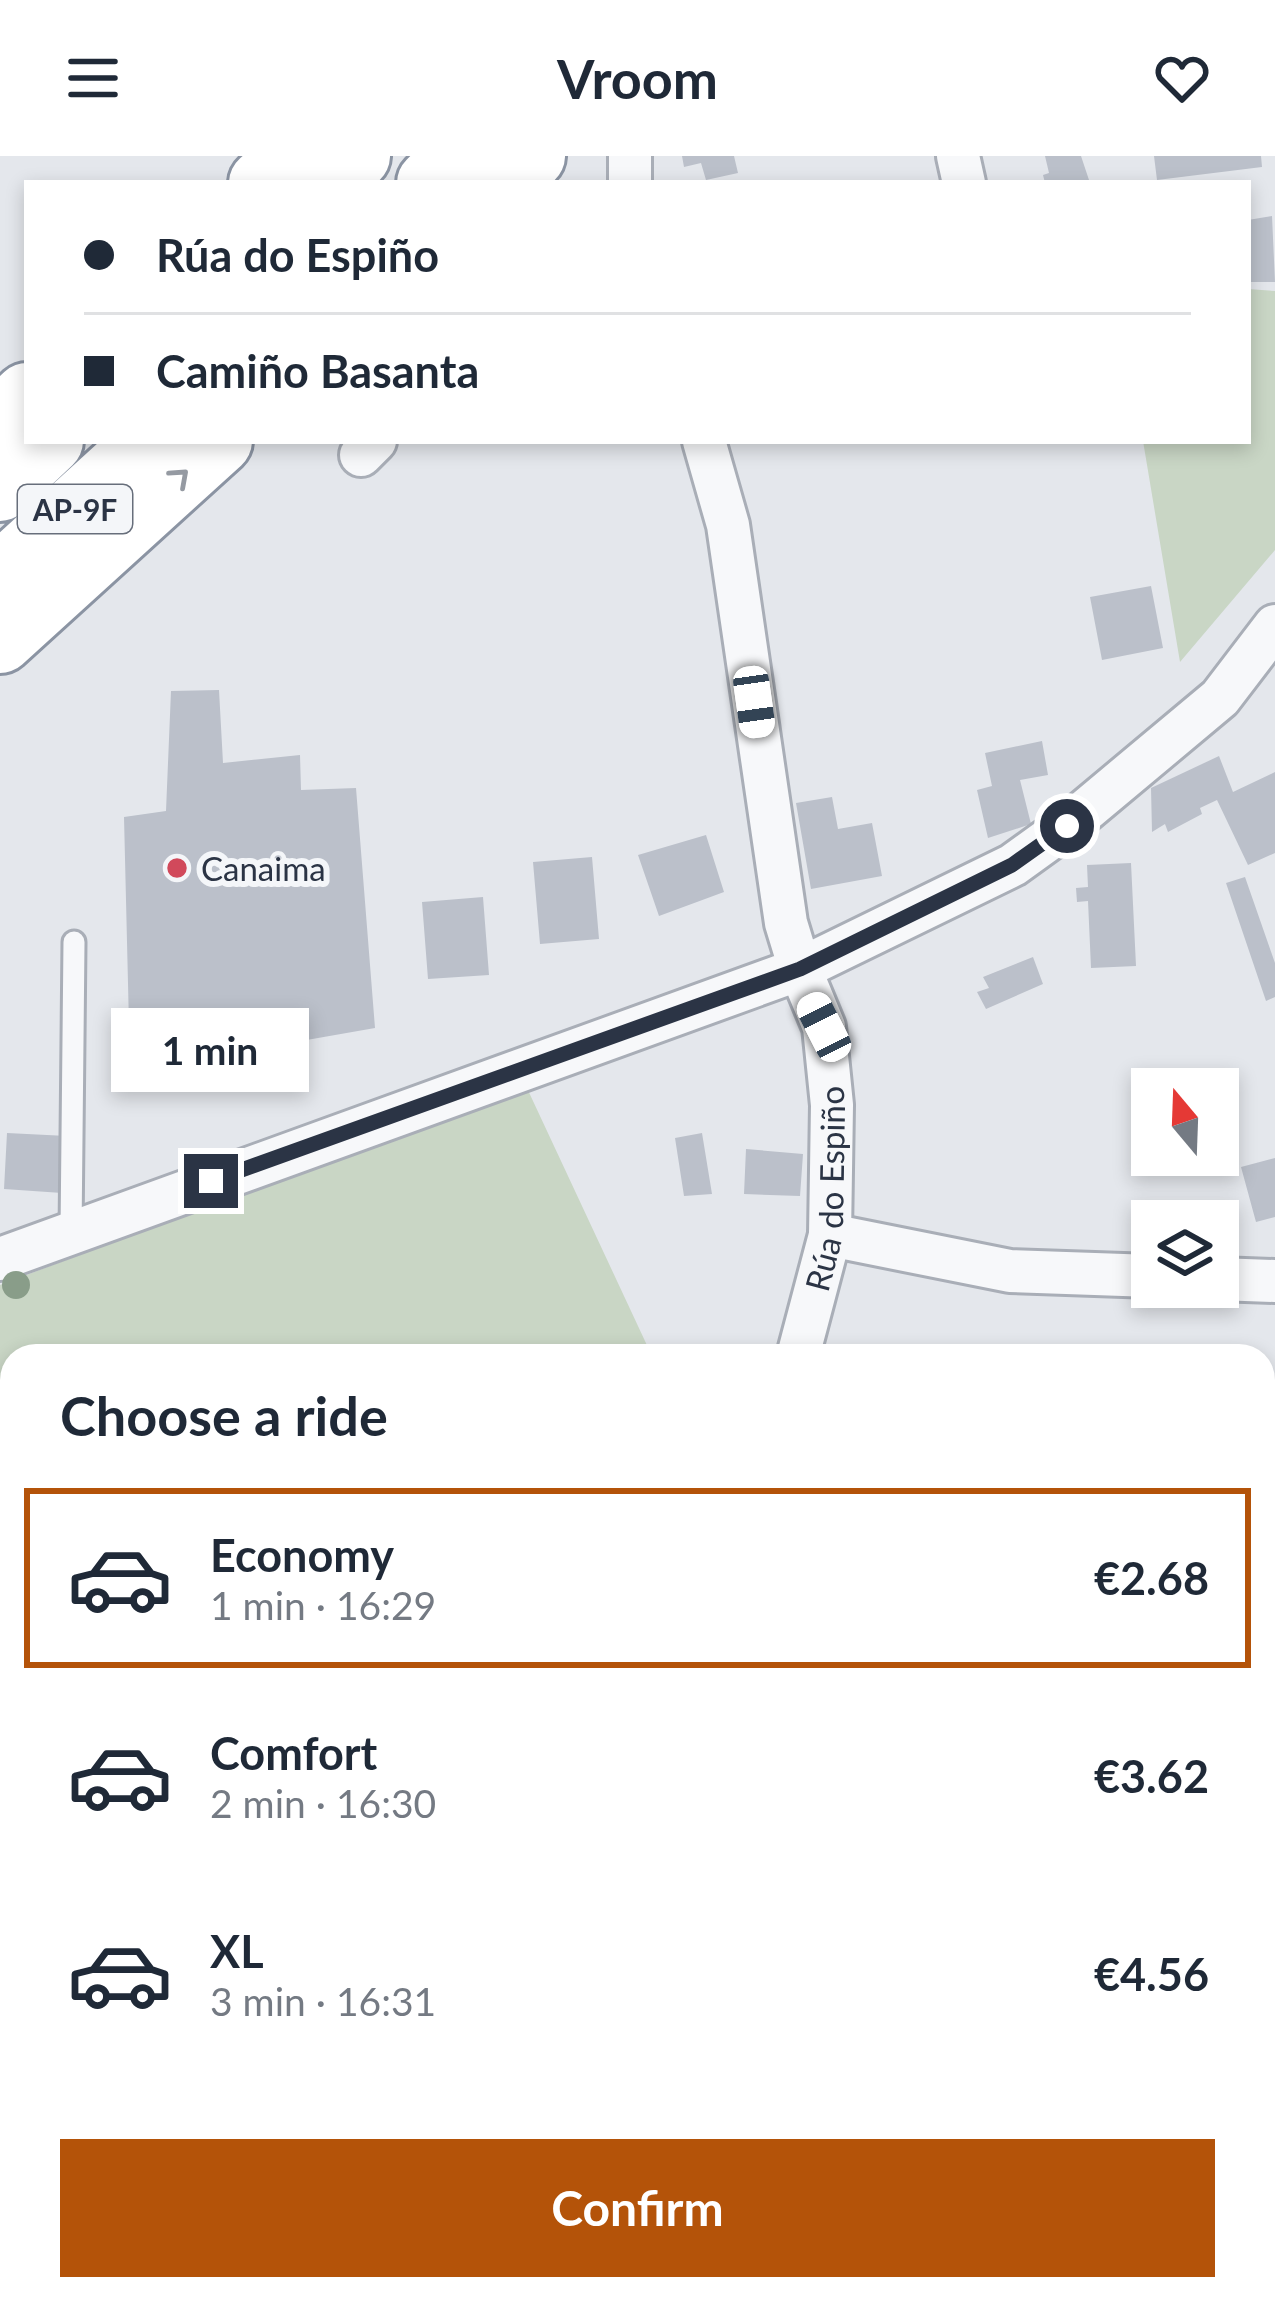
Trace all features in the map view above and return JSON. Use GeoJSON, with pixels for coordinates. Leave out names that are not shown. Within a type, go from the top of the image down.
{"type":"FeatureCollection","features":[{"type":"Feature","properties":{"kind":"highway"},"geometry":{"type":"LineString","coordinates":[[265,180],[292,156]]}},
{"type":"Feature","properties":{"kind":"highway"},"geometry":{"type":"LineString","coordinates":[[331,180],[357,156]]}},
{"type":"Feature","properties":{"kind":"highway"},"geometry":{"type":"LineString","coordinates":[[433,180],[457,156]]}},
{"type":"Feature","properties":{"kind":"highway"},"geometry":{"type":"LineString","coordinates":[[505,180],[532,156]]}},
{"type":"Feature","properties":{"kind":"highway"},"geometry":{"type":"LineString","coordinates":[[0,421],[24,399]]}},
{"type":"Feature","properties":{"kind":"highway","name":"AP-9F"},"geometry":{"type":"LineString","coordinates":[[0,488],[47,444]]}},
{"type":"Feature","properties":{"kind":"highway","name":"AP-9F"},"geometry":{"type":"LineString","coordinates":[[0,578],[146,444]]}},
{"type":"Feature","properties":{"kind":"highway"},"geometry":{"type":"LineString","coordinates":[[0,640],[216,444]]}},
{"type":"Feature","properties":{"kind":"street","name":"Rúa do Espiño"},"geometry":{"type":"LineString","coordinates":[[705,444],[728,525],[786,923],[824,1027],[832,1105],[830,1235],[801,1344]]}},
{"type":"Feature","properties":{"kind":"street"},"geometry":{"type":"LineString","coordinates":[[0,1259],[800,969],[1012,865],[1220,698],[1275,626]]}},
{"type":"Feature","properties":{"kind":"street"},"geometry":{"type":"LineString","coordinates":[[830,1235],[1010,1270],[1131,1275]]}},
{"type":"Feature","properties":{"kind":"street"},"geometry":{"type":"LineString","coordinates":[[1239,1280],[1275,1281]]}},
{"type":"Feature","properties":{"kind":"lane"},"geometry":{"type":"LineString","coordinates":[[71,1234],[74,942]]}},
{"type":"Feature","properties":{"kind":"green space"},"geometry":{"type":"Polygon","coordinates":[[[1251,289],[1275,291],[1275,550],[1180,662],[1144,444],[1251,444],[1251,289]]]}},
{"type":"Feature","properties":{"kind":"green space"},"geometry":{"type":"Polygon","coordinates":[[[526,1086],[646,1344],[0,1344],[0,1285],[526,1086]]]}},
{"type":"Feature","properties":{"kind":"building"},"geometry":{"type":"Polygon","coordinates":[[[682,156],[734,156],[738,173],[706,180],[701,163],[684,167],[682,156]]]}},
{"type":"Feature","properties":{"kind":"building"},"geometry":{"type":"Polygon","coordinates":[[[1045,156],[1081,156],[1089,180],[1044,180],[1043,175],[1049,173],[1045,156]]]}},
{"type":"Feature","properties":{"kind":"building"},"geometry":{"type":"Polygon","coordinates":[[[1154,156],[1261,156],[1262,167],[1157,180],[1154,156]]]}},
{"type":"Feature","properties":{"kind":"building"},"geometry":{"type":"Polygon","coordinates":[[[1272,216],[1275,282],[1251,282],[1251,220],[1272,216]]]}},
{"type":"Feature","properties":{"kind":"building"},"geometry":{"type":"Polygon","coordinates":[[[1151,586],[1163,648],[1102,660],[1090,597],[1151,586]]]}},
{"type":"Feature","properties":{"kind":"building"},"geometry":{"type":"Polygon","coordinates":[[[219,690],[223,763],[300,755],[301,790],[356,788],[375,1028],[239,1052],[239,1065],[130,1066],[124,817],[166,811],[171,691],[219,690]]]}},
{"type":"Feature","properties":{"kind":"building"},"geometry":{"type":"Polygon","coordinates":[[[1042,741],[1048,775],[1020,780],[1031,824],[988,838],[977,790],[992,786],[985,753],[1042,741]]]}},
{"type":"Feature","properties":{"kind":"building"},"geometry":{"type":"Polygon","coordinates":[[[1219,756],[1233,792],[1275,772],[1275,853],[1248,865],[1217,800],[1168,832],[1165,824],[1152,832],[1151,788],[1219,756]]]}},
{"type":"Feature","properties":{"kind":"building"},"geometry":{"type":"Polygon","coordinates":[[[832,797],[838,829],[872,823],[882,876],[811,889],[796,803],[832,797]]]}},
{"type":"Feature","properties":{"kind":"building"},"geometry":{"type":"Polygon","coordinates":[[[706,835],[724,892],[659,916],[638,855],[706,835]]]}},
{"type":"Feature","properties":{"kind":"building"},"geometry":{"type":"Polygon","coordinates":[[[592,857],[599,939],[540,944],[533,862],[592,857]]]}},
{"type":"Feature","properties":{"kind":"building"},"geometry":{"type":"Polygon","coordinates":[[[1131,863],[1136,966],[1091,968],[1088,901],[1077,902],[1076,888],[1088,887],[1087,865],[1131,863]]]}},
{"type":"Feature","properties":{"kind":"building"},"geometry":{"type":"Polygon","coordinates":[[[1245,877],[1275,963],[1275,997],[1266,1001],[1226,883],[1245,877]]]}},
{"type":"Feature","properties":{"kind":"building"},"geometry":{"type":"Polygon","coordinates":[[[483,897],[489,975],[428,979],[422,902],[483,897]]]}},
{"type":"Feature","properties":{"kind":"building"},"geometry":{"type":"Polygon","coordinates":[[[1033,957],[1043,984],[986,1009],[977,992],[989,988],[983,977],[1033,957]]]}},
{"type":"Feature","properties":{"kind":"building"},"geometry":{"type":"Polygon","coordinates":[[[7,1133],[67,1136],[62,1193],[4,1189],[7,1133]]]}},
{"type":"Feature","properties":{"kind":"building"},"geometry":{"type":"Polygon","coordinates":[[[702,1133],[712,1194],[684,1196],[675,1138],[702,1133]]]}},
{"type":"Feature","properties":{"kind":"building"},"geometry":{"type":"Polygon","coordinates":[[[746,1149],[803,1154],[800,1196],[744,1194],[746,1149]]]}},
{"type":"Feature","properties":{"kind":"building"},"geometry":{"type":"Polygon","coordinates":[[[1275,1158],[1275,1217],[1256,1222],[1241,1167],[1275,1158]]]}},
{"type":"Feature","properties":{"kind":"place","name":"Canaima"},"geometry":{"type":"Point","coordinates":[177,868]}},
{"type":"Feature","properties":{"kind":"route"},"geometry":{"type":"LineString","coordinates":[[211,1181],[800,969],[1012,865],[1067,826]]}}]}
